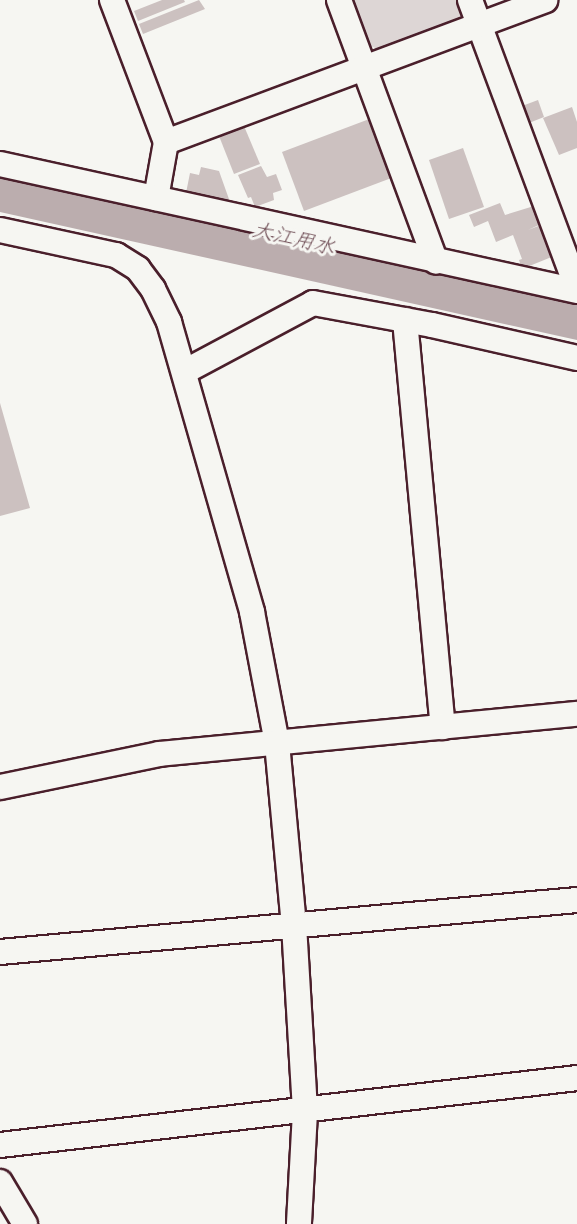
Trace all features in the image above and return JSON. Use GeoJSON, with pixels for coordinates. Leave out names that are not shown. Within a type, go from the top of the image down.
{"type":"FeatureCollection","features":[{"type":"Feature","properties":{"kind":"street"},"geometry":{"type":"LineString","coordinates":[[112,0],[166,142],[156,198]]}},
{"type":"Feature","properties":{"kind":"street"},"geometry":{"type":"LineString","coordinates":[[339,0],[436,262]]}},
{"type":"Feature","properties":{"kind":"street"},"geometry":{"type":"LineString","coordinates":[[470,0],[577,289]]}},
{"type":"Feature","properties":{"kind":"street"},"geometry":{"type":"LineString","coordinates":[[166,142],[545,0]]}},
{"type":"Feature","properties":{"kind":"street"},"geometry":{"type":"LineString","coordinates":[[0,164],[436,262],[577,289]]}},
{"type":"Feature","properties":{"kind":"street"},"geometry":{"type":"LineString","coordinates":[[0,230],[116,255],[138,270],[153,289],[169,322],[252,612],[277,743],[294,925],[305,1112],[299,1224]]}},
{"type":"Feature","properties":{"kind":"street"},"geometry":{"type":"LineString","coordinates":[[184,372],[313,303],[577,357]]}},
{"type":"Feature","properties":{"kind":"street"},"geometry":{"type":"LineString","coordinates":[[405,320],[443,727]]}},
{"type":"Feature","properties":{"kind":"street"},"geometry":{"type":"LineString","coordinates":[[0,787],[159,754],[577,714]]}},
{"type":"Feature","properties":{"kind":"street"},"geometry":{"type":"LineString","coordinates":[[0,952],[577,900]]}},
{"type":"Feature","properties":{"kind":"street"},"geometry":{"type":"LineString","coordinates":[[0,1145],[112,1130],[305,1112],[577,1078]]}},
{"type":"Feature","properties":{"kind":"street"},"geometry":{"type":"LineString","coordinates":[[0,1182],[25,1224]]}},
{"type":"Feature","properties":{"kind":"shaded area"},"geometry":{"type":"Polygon","coordinates":[[[349,0],[459,0],[463,10],[457,22],[380,50],[366,44],[349,0]]]}},
{"type":"Feature","properties":{"kind":"water","name":"大江用水"},"geometry":{"type":"Polygon","coordinates":[[[0,174],[577,302],[577,340],[0,212],[0,174]]]}},
{"type":"Feature","properties":{"kind":"building"},"geometry":{"type":"Polygon","coordinates":[[[162,0],[184,0],[185,2],[138,21],[134,11],[162,0]]]}},
{"type":"Feature","properties":{"kind":"building"},"geometry":{"type":"Polygon","coordinates":[[[199,0],[205,9],[143,34],[139,24],[199,0]]]}},
{"type":"Feature","properties":{"kind":"building"},"geometry":{"type":"Polygon","coordinates":[[[538,100],[544,117],[529,123],[522,106],[538,100]]]}},
{"type":"Feature","properties":{"kind":"building"},"geometry":{"type":"Polygon","coordinates":[[[572,107],[577,122],[577,148],[559,155],[543,118],[572,107]]]}},
{"type":"Feature","properties":{"kind":"building"},"geometry":{"type":"Polygon","coordinates":[[[372,118],[394,177],[304,211],[282,152],[372,118]]]}},
{"type":"Feature","properties":{"kind":"building"},"geometry":{"type":"Polygon","coordinates":[[[244,126],[260,164],[234,174],[219,136],[244,126]]]}},
{"type":"Feature","properties":{"kind":"building"},"geometry":{"type":"Polygon","coordinates":[[[463,148],[484,207],[449,219],[429,160],[463,148]]]}},
{"type":"Feature","properties":{"kind":"building"},"geometry":{"type":"Polygon","coordinates":[[[261,166],[267,177],[276,174],[282,190],[273,193],[274,200],[255,207],[251,197],[248,198],[238,175],[261,166]]]}},
{"type":"Feature","properties":{"kind":"building"},"geometry":{"type":"Polygon","coordinates":[[[201,167],[219,171],[230,202],[186,193],[190,173],[199,175],[201,167]]]}},
{"type":"Feature","properties":{"kind":"building"},"geometry":{"type":"Polygon","coordinates":[[[500,203],[505,215],[534,206],[541,224],[528,230],[541,225],[554,256],[522,269],[519,260],[522,259],[513,235],[496,242],[488,221],[474,227],[469,215],[500,203]]]}},
{"type":"Feature","properties":{"kind":"building"},"geometry":{"type":"Polygon","coordinates":[[[0,403],[30,508],[0,516],[0,403]]]}}]}
